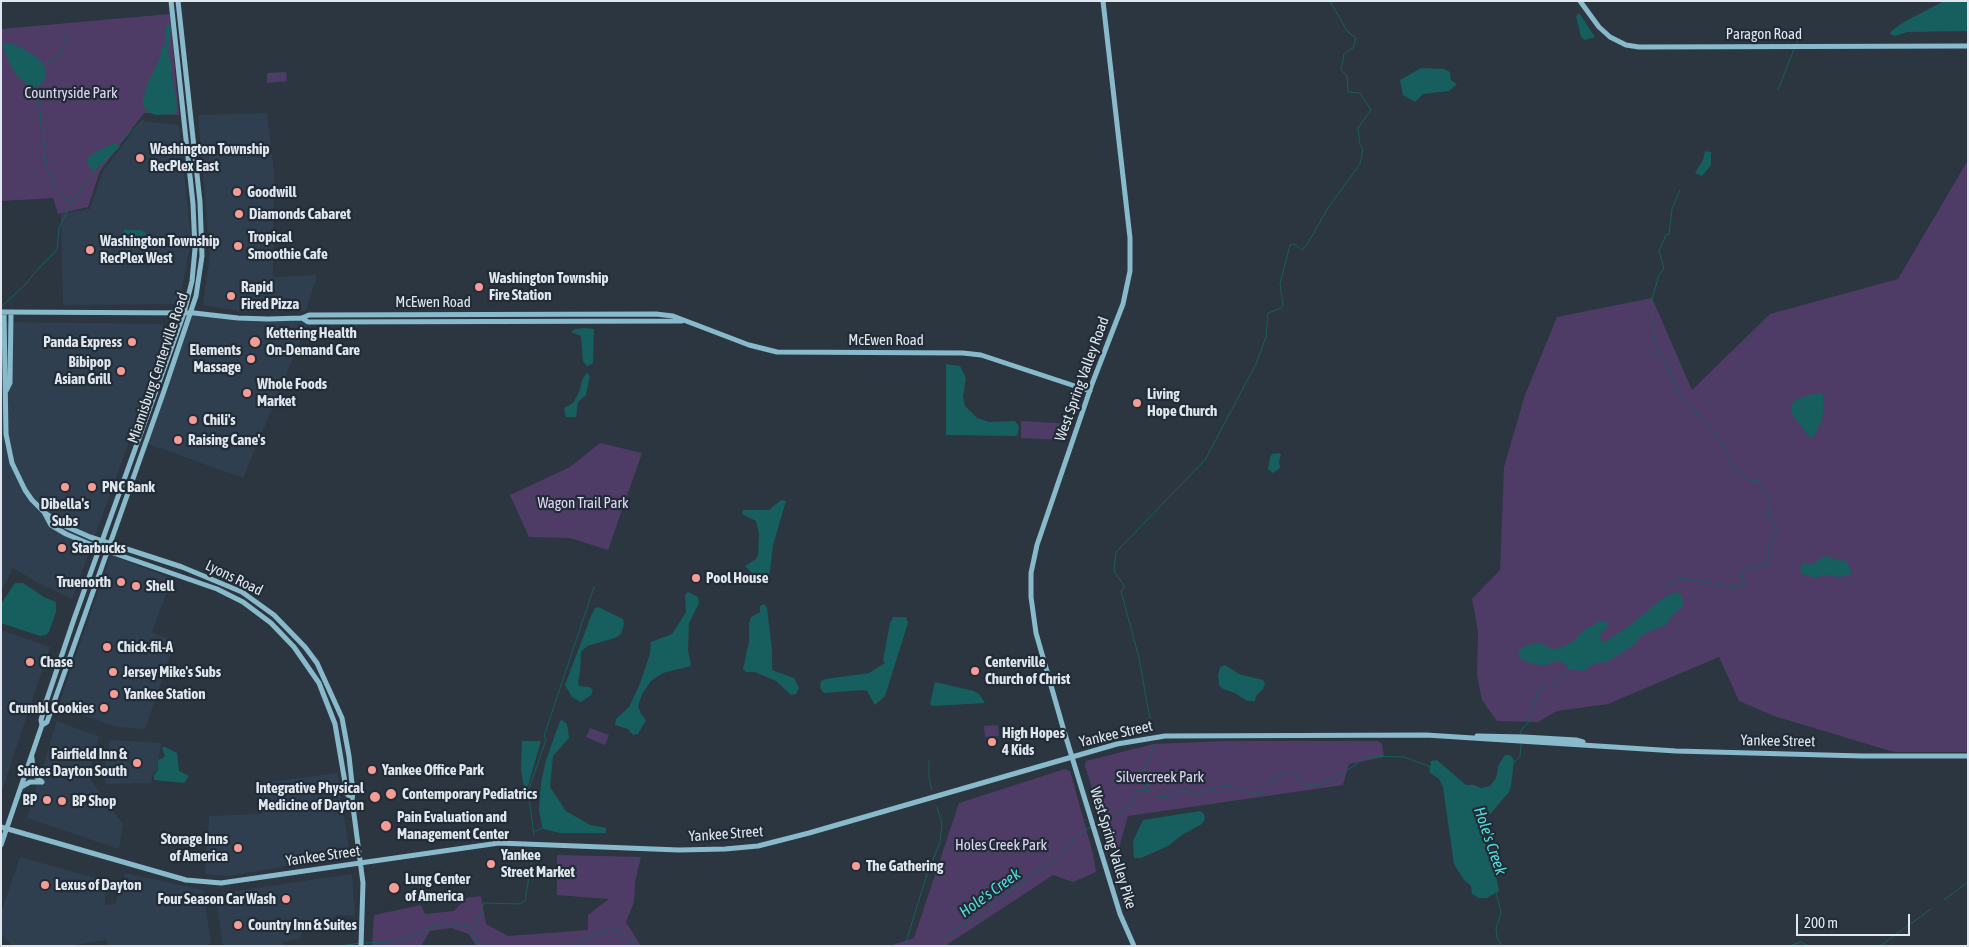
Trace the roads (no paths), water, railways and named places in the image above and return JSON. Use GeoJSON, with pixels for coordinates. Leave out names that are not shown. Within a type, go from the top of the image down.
{"type":"FeatureCollection","features":[{"type":"Feature","properties":{"kind":"street","name":"Miamisburg Centerville Road"},"geometry":{"type":"LineString","coordinates":[[43,725],[41,720],[48,696],[184,313],[192,281],[195,250],[193,204],[171,1]]}},
{"type":"Feature","properties":{"kind":"street","name":"Miamisburg Centerville Road"},"geometry":{"type":"LineString","coordinates":[[1,845],[4,828],[43,725],[47,722],[191,313],[200,273],[202,235],[200,202],[178,1]]}},
{"type":"Feature","properties":{"kind":"street","name":"West Spring Valley Road"},"geometry":{"type":"LineString","coordinates":[[1072,757],[1034,624],[1031,580],[1037,545],[1124,298],[1131,260],[1103,1]]}},
{"type":"Feature","properties":{"kind":"street","name":"Paragon Road"},"geometry":{"type":"LineString","coordinates":[[1580,1],[1599,27],[1610,37],[1626,45],[1639,47],[1968,46]]}},
{"type":"Feature","properties":{"kind":"street"},"geometry":{"type":"LineString","coordinates":[[176,41],[183,40]]}},
{"type":"Feature","properties":{"kind":"street","name":"McEwen Road"},"geometry":{"type":"LineString","coordinates":[[3,312],[191,313],[238,318],[302,318],[309,315],[656,314],[673,316],[749,345],[777,352],[963,353],[981,355],[1090,391]]}},
{"type":"Feature","properties":{"kind":"street","name":"Lyons Road"},"geometry":{"type":"LineString","coordinates":[[3,312],[6,434],[12,462],[25,490],[44,512],[52,525],[66,534],[99,548],[232,595],[257,611],[283,634],[305,661],[319,684],[335,724],[347,794],[352,799]]}},
{"type":"Feature","properties":{"kind":"street","name":"Lyons Road"},"geometry":{"type":"LineString","coordinates":[[6,392],[10,383],[10,312]]}},
{"type":"Feature","properties":{"kind":"street","name":"Lyons Road"},"geometry":{"type":"LineString","coordinates":[[44,512],[65,526],[109,544],[182,567],[227,585],[259,603],[291,631],[318,663],[342,718],[349,756],[352,799],[363,883],[361,946]]}},
{"type":"Feature","properties":{"kind":"street"},"geometry":{"type":"LineString","coordinates":[[48,696],[50,712]]}},
{"type":"Feature","properties":{"kind":"street","name":"Yankee Street"},"geometry":{"type":"LineString","coordinates":[[4,828],[186,880],[233,882],[498,843],[679,850],[758,846],[1128,741],[1165,736],[1421,734],[1473,737],[1486,735],[1694,752],[1862,756],[1968,756]]}},
{"type":"Feature","properties":{"kind":"street"},"geometry":{"type":"LineString","coordinates":[[21,787],[30,782],[42,782],[34,773],[31,756]]}},
{"type":"Feature","properties":{"kind":"street","name":"West Spring Valley Pike"},"geometry":{"type":"LineString","coordinates":[[1072,757],[1120,914],[1134,946]]}},
{"type":"Feature","properties":{"kind":"waterway"},"geometry":{"type":"LineString","coordinates":[[1152,730],[1139,658],[1121,591],[1125,587],[1114,571],[1116,552],[1205,460],[1256,364],[1266,337],[1268,313],[1281,308],[1283,305],[1280,284],[1290,245],[1294,244],[1302,250],[1328,208],[1360,164],[1363,149],[1360,145],[1358,128],[1371,110],[1360,93],[1348,92],[1347,76],[1341,70],[1344,54],[1353,48],[1356,38],[1347,31],[1330,1]]}},
{"type":"Feature","properties":{"kind":"waterway"},"geometry":{"type":"LineString","coordinates":[[1796,45],[1803,30]]}},
{"type":"Feature","properties":{"kind":"waterway"},"geometry":{"type":"LineString","coordinates":[[42,66],[60,56],[68,31]]}},
{"type":"Feature","properties":{"kind":"waterway"},"geometry":{"type":"LineString","coordinates":[[1778,90],[1794,49]]}},
{"type":"Feature","properties":{"kind":"waterway"},"geometry":{"type":"LineString","coordinates":[[38,86],[38,102],[41,125],[44,131],[43,140],[45,145],[43,152],[47,164],[46,167],[55,186],[71,203]]}},
{"type":"Feature","properties":{"kind":"waterway"},"geometry":{"type":"LineString","coordinates":[[117,145],[144,120]]}},
{"type":"Feature","properties":{"kind":"waterway"},"geometry":{"type":"LineString","coordinates":[[91,176],[95,170]]}},
{"type":"Feature","properties":{"kind":"waterway"},"geometry":{"type":"LineString","coordinates":[[1,307],[25,285],[57,250],[59,228],[71,203],[87,182]]}},
{"type":"Feature","properties":{"kind":"waterway"},"geometry":{"type":"LineString","coordinates":[[1654,598],[1663,589],[1666,589],[1670,583],[1681,578],[1734,587],[1745,584],[1742,578],[1743,572],[1748,566],[1753,569],[1760,564],[1764,566],[1768,564],[1768,547],[1776,534],[1776,527],[1768,515],[1770,502],[1759,481],[1750,480],[1736,471],[1716,434],[1707,422],[1686,403],[1679,393],[1666,362],[1659,356],[1658,349],[1653,346],[1656,329],[1651,318],[1652,299],[1659,275],[1664,268],[1659,251],[1666,235],[1669,234],[1672,209],[1680,190]]}},
{"type":"Feature","properties":{"kind":"waterway"},"geometry":{"type":"LineString","coordinates":[[534,835],[528,791],[546,740],[544,736],[594,587]]}},
{"type":"Feature","properties":{"kind":"waterway"},"geometry":{"type":"LineString","coordinates":[[1521,735],[1521,730],[1528,723],[1539,689],[1544,686],[1554,685],[1569,668]]}},
{"type":"Feature","properties":{"kind":"waterway"},"geometry":{"type":"LineString","coordinates":[[1144,790],[1147,786],[1144,777],[1145,768],[1152,753],[1152,744]]}},
{"type":"Feature","properties":{"kind":"waterway"},"geometry":{"type":"LineString","coordinates":[[1513,764],[1520,756],[1521,744]]}},
{"type":"Feature","properties":{"kind":"waterway","name":"Hole's Creek"},"geometry":{"type":"LineString","coordinates":[[1094,826],[1130,808],[1135,795],[1141,790],[1152,791],[1157,796],[1168,797],[1180,791],[1189,791],[1197,795],[1205,790],[1227,786],[1260,795],[1274,779],[1284,772],[1294,771],[1301,783],[1317,785],[1327,782],[1357,764],[1362,758],[1369,756],[1404,757],[1431,767]]}},
{"type":"Feature","properties":{"kind":"waterway"},"geometry":{"type":"LineString","coordinates":[[929,761],[929,778],[932,790]]}},
{"type":"Feature","properties":{"kind":"waterway"},"geometry":{"type":"LineString","coordinates":[[905,946],[926,877],[940,842],[942,823],[937,807]]}},
{"type":"Feature","properties":{"kind":"waterway","name":"Hole's Creek"},"geometry":{"type":"LineString","coordinates":[[934,946],[941,939],[975,919],[1064,852],[1073,840],[1090,827]]}},
{"type":"Feature","properties":{"kind":"waterway"},"geometry":{"type":"LineString","coordinates":[[535,831],[543,828]]}},
{"type":"Feature","properties":{"kind":"waterway"},"geometry":{"type":"LineString","coordinates":[[472,930],[476,926],[484,903],[519,904],[525,901],[533,852]]}},
{"type":"Feature","properties":{"kind":"waterway","name":"Hole's Creek"},"geometry":{"type":"LineString","coordinates":[[1944,900],[1968,882]]}},
{"type":"Feature","properties":{"kind":"waterway","name":"Hole's Creek"},"geometry":{"type":"LineString","coordinates":[[1496,892],[1501,913],[1496,928],[1497,938],[1502,946]]}},
{"type":"Feature","properties":{"kind":"waterway","name":"Hole's Creek"},"geometry":{"type":"LineString","coordinates":[[1880,946],[1931,909]]}},
{"type":"Feature","properties":{"kind":"waterway","name":"Hole's Creek"},"geometry":{"type":"LineString","coordinates":[[364,943],[392,942],[408,939],[445,923],[469,927],[481,946]]}},
{"type":"Feature","properties":{"kind":"waterway","name":"Hole's Creek"},"geometry":{"type":"LineString","coordinates":[[576,946],[590,936],[609,929],[618,931],[637,946]]}},
{"type":"Feature","properties":{"kind":"waterway","name":"Hole's Creek"},"geometry":{"type":"LineString","coordinates":[[1789,946],[1801,942],[1808,946]]}},
{"type":"Feature","properties":{"kind":"waterway","name":"Hole's Creek"},"geometry":{"type":"LineString","coordinates":[[341,946],[360,943]]}},
{"type":"Feature","properties":{"kind":"place","name":"Washington Township RecPlex East"},"geometry":{"type":"Point","coordinates":[140,158]}},
{"type":"Feature","properties":{"kind":"place","name":"Goodwill"},"geometry":{"type":"Point","coordinates":[237,192]}},
{"type":"Feature","properties":{"kind":"place","name":"Diamonds Cabaret"},"geometry":{"type":"Point","coordinates":[239,214]}},
{"type":"Feature","properties":{"kind":"place","name":"Tropical Smoothie Cafe"},"geometry":{"type":"Point","coordinates":[238,246]}},
{"type":"Feature","properties":{"kind":"place","name":"Washington Township RecPlex West"},"geometry":{"type":"Point","coordinates":[90,250]}},
{"type":"Feature","properties":{"kind":"place","name":"Washington Township Fire Station"},"geometry":{"type":"Point","coordinates":[479,287]}},
{"type":"Feature","properties":{"kind":"place","name":"Rapid Fired Pizza"},"geometry":{"type":"Point","coordinates":[231,296]}},
{"type":"Feature","properties":{"kind":"place","name":"Panda Express"},"geometry":{"type":"Point","coordinates":[132,342]}},
{"type":"Feature","properties":{"kind":"place","name":"Kettering Health On-Demand Care"},"geometry":{"type":"Point","coordinates":[255,342]}},
{"type":"Feature","properties":{"kind":"place","name":"Elements Massage"},"geometry":{"type":"Point","coordinates":[251,359]}},
{"type":"Feature","properties":{"kind":"place","name":"Bibipop Asian Grill"},"geometry":{"type":"Point","coordinates":[121,371]}},
{"type":"Feature","properties":{"kind":"place","name":"Whole Foods Market"},"geometry":{"type":"Point","coordinates":[247,393]}},
{"type":"Feature","properties":{"kind":"place","name":"Living Hope Church"},"geometry":{"type":"Point","coordinates":[1137,403]}},
{"type":"Feature","properties":{"kind":"place","name":"Chili's"},"geometry":{"type":"Point","coordinates":[193,420]}},
{"type":"Feature","properties":{"kind":"place","name":"Raising Cane's"},"geometry":{"type":"Point","coordinates":[178,440]}},
{"type":"Feature","properties":{"kind":"place","name":"Dibella's Subs"},"geometry":{"type":"Point","coordinates":[65,487]}},
{"type":"Feature","properties":{"kind":"place","name":"PNC Bank"},"geometry":{"type":"Point","coordinates":[92,487]}},
{"type":"Feature","properties":{"kind":"place","name":"Starbucks"},"geometry":{"type":"Point","coordinates":[62,548]}},
{"type":"Feature","properties":{"kind":"place","name":"Pool House"},"geometry":{"type":"Point","coordinates":[696,578]}},
{"type":"Feature","properties":{"kind":"place","name":"Truenorth"},"geometry":{"type":"Point","coordinates":[121,582]}},
{"type":"Feature","properties":{"kind":"place","name":"Shell"},"geometry":{"type":"Point","coordinates":[136,586]}},
{"type":"Feature","properties":{"kind":"place","name":"Chick-fil-A"},"geometry":{"type":"Point","coordinates":[107,647]}},
{"type":"Feature","properties":{"kind":"place","name":"Chase"},"geometry":{"type":"Point","coordinates":[30,662]}},
{"type":"Feature","properties":{"kind":"place","name":"Centerville Church of Christ"},"geometry":{"type":"Point","coordinates":[975,671]}},
{"type":"Feature","properties":{"kind":"place","name":"Jersey Mike's Subs"},"geometry":{"type":"Point","coordinates":[113,672]}},
{"type":"Feature","properties":{"kind":"place","name":"Yankee Station"},"geometry":{"type":"Point","coordinates":[114,694]}},
{"type":"Feature","properties":{"kind":"place","name":"Crumbl Cookies"},"geometry":{"type":"Point","coordinates":[104,708]}},
{"type":"Feature","properties":{"kind":"place","name":"High Hopes 4 Kids"},"geometry":{"type":"Point","coordinates":[992,742]}},
{"type":"Feature","properties":{"kind":"place","name":"Fairfield Inn & Suites Dayton South"},"geometry":{"type":"Point","coordinates":[137,763]}},
{"type":"Feature","properties":{"kind":"place","name":"Yankee Office Park"},"geometry":{"type":"Point","coordinates":[372,770]}},
{"type":"Feature","properties":{"kind":"place","name":"Contemporary Pediatrics"},"geometry":{"type":"Point","coordinates":[391,794]}},
{"type":"Feature","properties":{"kind":"place","name":"Integrative Physical Medicine of Dayton"},"geometry":{"type":"Point","coordinates":[375,797]}},
{"type":"Feature","properties":{"kind":"place","name":"BP"},"geometry":{"type":"Point","coordinates":[47,800]}},
{"type":"Feature","properties":{"kind":"place","name":"BP Shop"},"geometry":{"type":"Point","coordinates":[62,801]}},
{"type":"Feature","properties":{"kind":"place","name":"Pain Evaluation and Management Center"},"geometry":{"type":"Point","coordinates":[386,826]}},
{"type":"Feature","properties":{"kind":"place","name":"Storage Inns of America"},"geometry":{"type":"Point","coordinates":[238,848]}},
{"type":"Feature","properties":{"kind":"place","name":"Yankee Street Market"},"geometry":{"type":"Point","coordinates":[491,864]}},
{"type":"Feature","properties":{"kind":"place","name":"The Gathering"},"geometry":{"type":"Point","coordinates":[856,866]}},
{"type":"Feature","properties":{"kind":"place","name":"Lexus of Dayton"},"geometry":{"type":"Point","coordinates":[45,885]}},
{"type":"Feature","properties":{"kind":"place","name":"Lung Center of America"},"geometry":{"type":"Point","coordinates":[394,888]}},
{"type":"Feature","properties":{"kind":"place","name":"Four Season Car Wash"},"geometry":{"type":"Point","coordinates":[286,899]}},
{"type":"Feature","properties":{"kind":"place","name":"Country Inn & Suites"},"geometry":{"type":"Point","coordinates":[238,925]}},
{"type":"Feature","properties":{"kind":"park label","name":"Countryside Park"},"geometry":{"type":"Point","coordinates":[71,93]}},
{"type":"Feature","properties":{"kind":"park label","name":"Wagon Trail Park"},"geometry":{"type":"Point","coordinates":[583,503]}},
{"type":"Feature","properties":{"kind":"park label","name":"Silvercreek Park"},"geometry":{"type":"Point","coordinates":[1160,777]}},
{"type":"Feature","properties":{"kind":"park label","name":"Holes Creek Park"},"geometry":{"type":"Point","coordinates":[1001,845]}}]}
